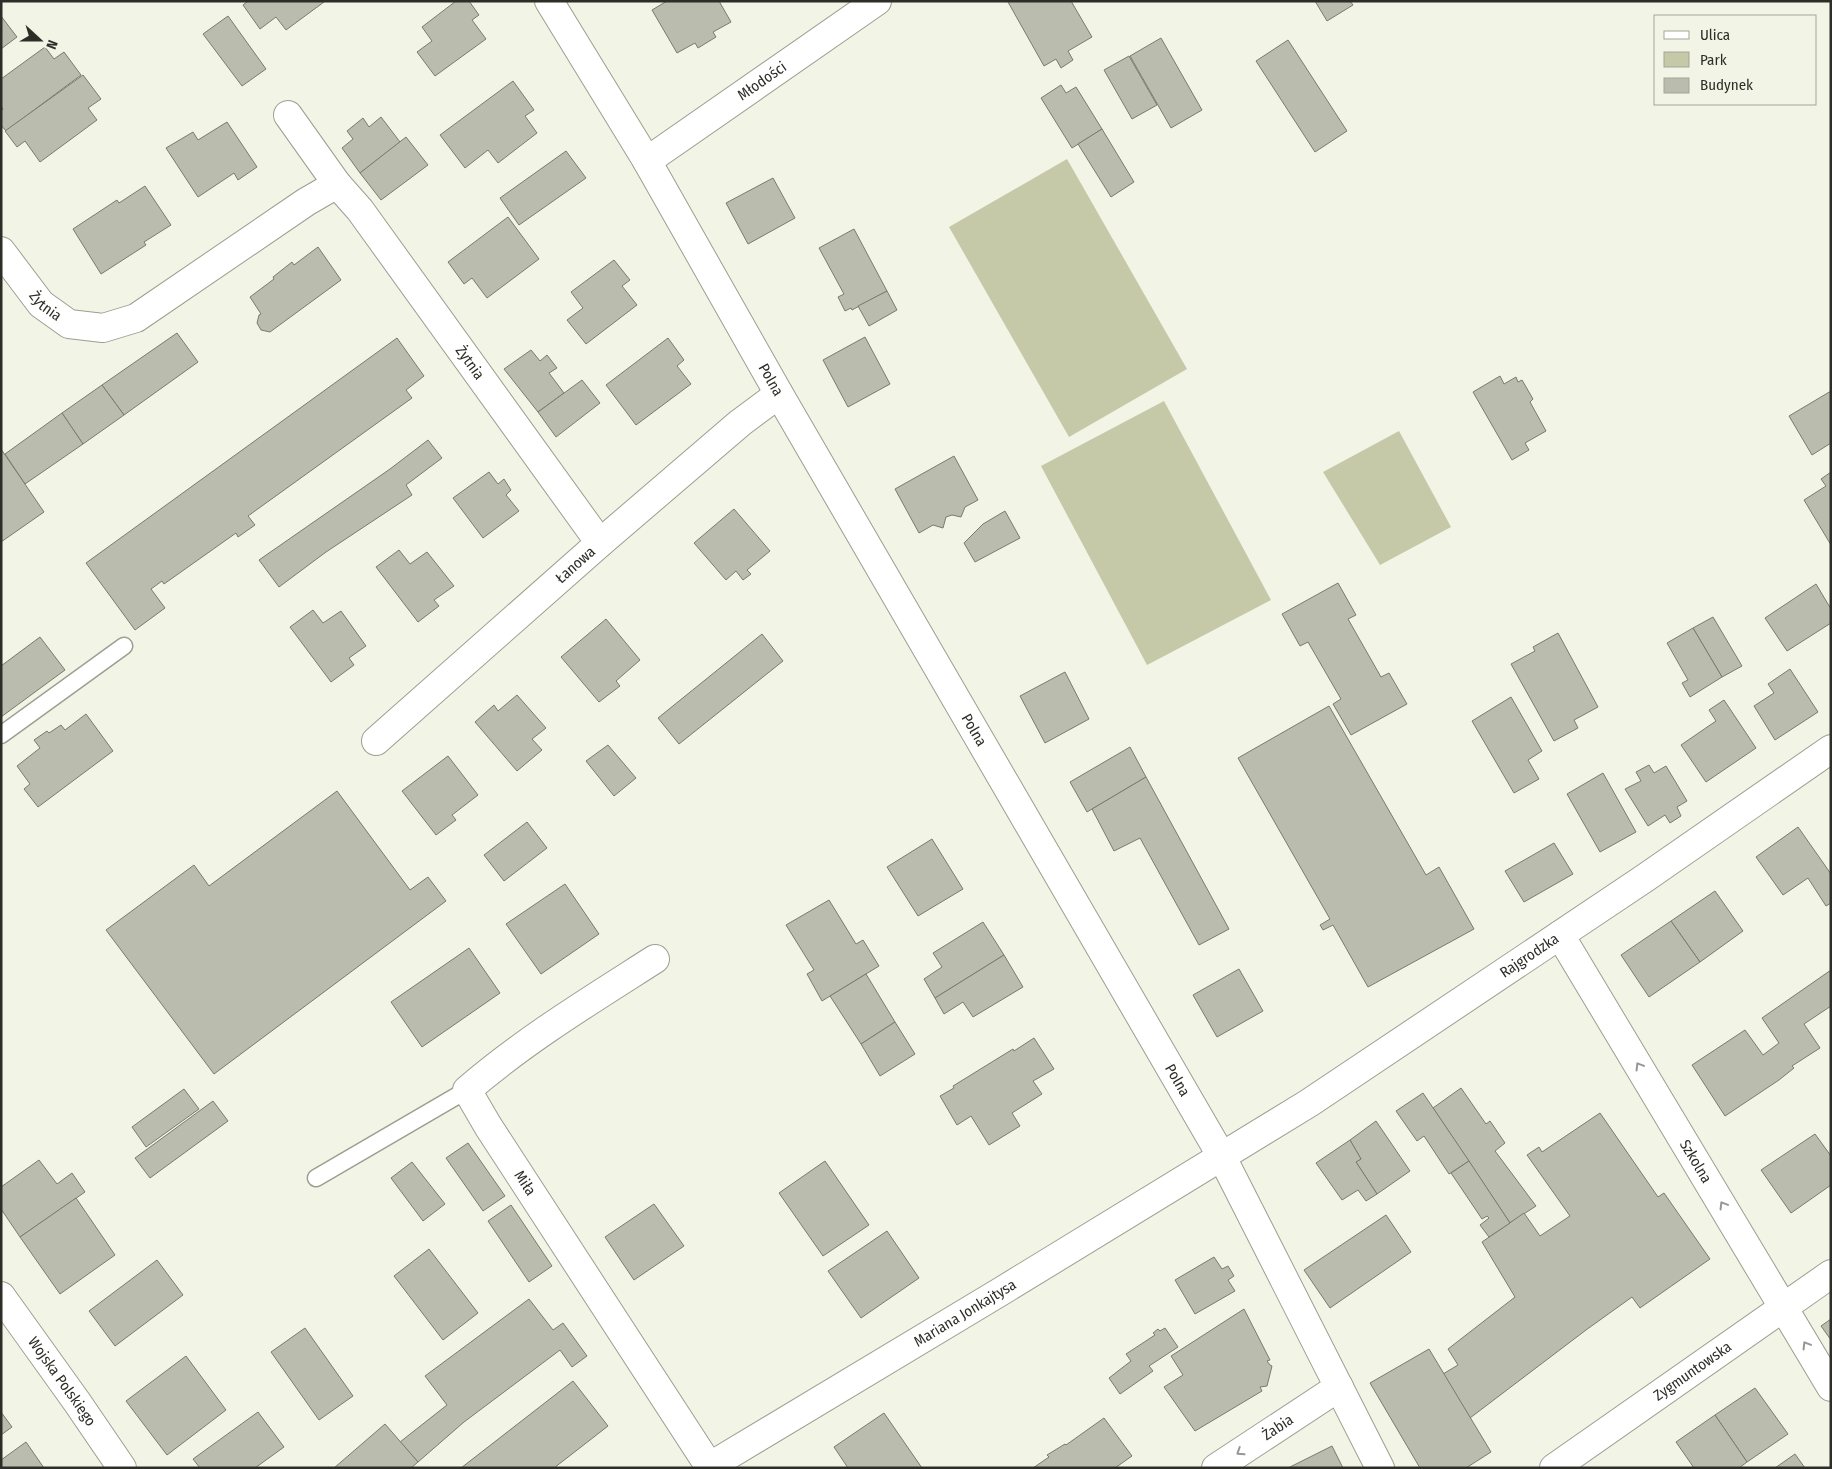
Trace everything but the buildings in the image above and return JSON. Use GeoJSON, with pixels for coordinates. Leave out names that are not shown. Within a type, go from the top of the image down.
{"type":"FeatureCollection","features":[{"type":"Feature","properties":{"kind":"street","name":"Polna"},"geometry":{"type":"LineString","coordinates":[[549,1],[646,161],[779,394],[1222,1157],[1380,1468]]}},
{"type":"Feature","properties":{"kind":"street","name":"Młodości"},"geometry":{"type":"LineString","coordinates":[[646,161],[877,1]]}},
{"type":"Feature","properties":{"kind":"street","name":"Żytnia"},"geometry":{"type":"LineString","coordinates":[[288,115],[337,184],[360,210],[600,543]]}},
{"type":"Feature","properties":{"kind":"street","name":"Żytnia"},"geometry":{"type":"LineString","coordinates":[[1,251],[41,304],[69,324],[103,328],[136,318],[298,207],[337,184]]}},
{"type":"Feature","properties":{"kind":"street","name":"Łanowa"},"geometry":{"type":"LineString","coordinates":[[376,741],[600,543],[740,423],[779,394]]}},
{"type":"Feature","properties":{"kind":"street","name":"Rajgrodzka"},"geometry":{"type":"LineString","coordinates":[[1222,1157],[1309,1103],[1560,935],[1831,749]]}},
{"type":"Feature","properties":{"kind":"street","name":"Szkolna"},"geometry":{"type":"LineString","coordinates":[[1560,935],[1831,1387]]}},
{"type":"Feature","properties":{"kind":"street"},"geometry":{"type":"LineString","coordinates":[[467,1090],[506,1058],[574,1011],[656,960]]}},
{"type":"Feature","properties":{"kind":"street","name":"Miła"},"geometry":{"type":"LineString","coordinates":[[467,1090],[488,1126],[708,1467]]}},
{"type":"Feature","properties":{"kind":"street","name":"Mariana Jonkajtysa"},"geometry":{"type":"LineString","coordinates":[[708,1467],[992,1298],[1222,1157]]}},
{"type":"Feature","properties":{"kind":"street","name":"Zygmuntowska"},"geometry":{"type":"LineString","coordinates":[[1554,1468],[1831,1274]]}},
{"type":"Feature","properties":{"kind":"street","name":"Wojska Polskiego"},"geometry":{"type":"LineString","coordinates":[[1,1296],[78,1402],[122,1468]]}},
{"type":"Feature","properties":{"kind":"street","name":"Żabia"},"geometry":{"type":"LineString","coordinates":[[1216,1468],[1339,1387]]}},
{"type":"Feature","properties":{"kind":"lane"},"geometry":{"type":"LineString","coordinates":[[1,735],[124,646]]}},
{"type":"Feature","properties":{"kind":"lane"},"geometry":{"type":"LineString","coordinates":[[316,1178],[467,1090]]}},
{"type":"Feature","properties":{"kind":"green space"},"geometry":{"type":"Polygon","coordinates":[[[1067,159],[1187,369],[1069,437],[949,227],[1067,159]]]}},
{"type":"Feature","properties":{"kind":"green space"},"geometry":{"type":"Polygon","coordinates":[[[1164,401],[1271,600],[1147,665],[1041,466],[1164,401]]]}},
{"type":"Feature","properties":{"kind":"green space"},"geometry":{"type":"Polygon","coordinates":[[[1399,431],[1451,527],[1380,565],[1323,472],[1399,431]]]}}]}
